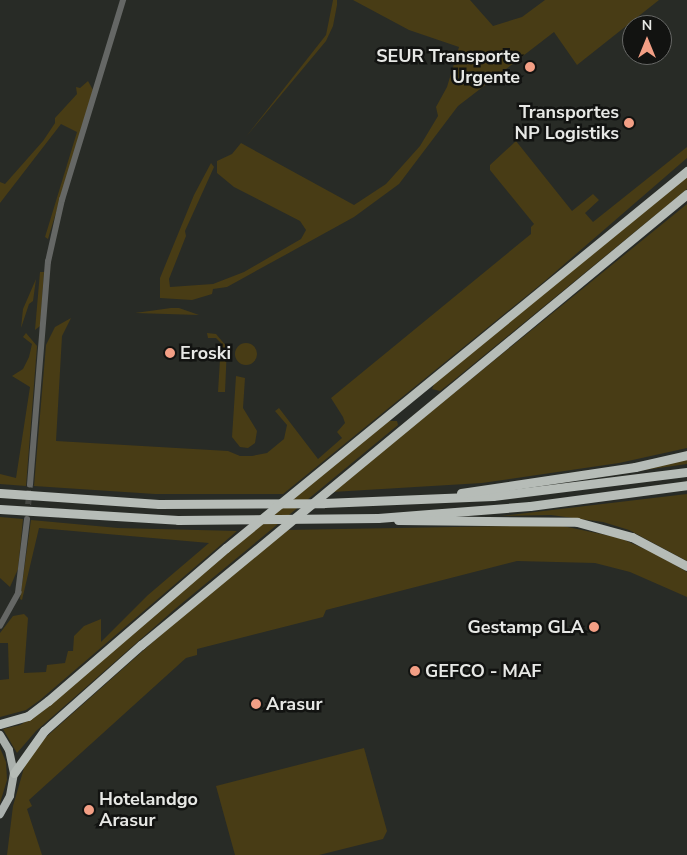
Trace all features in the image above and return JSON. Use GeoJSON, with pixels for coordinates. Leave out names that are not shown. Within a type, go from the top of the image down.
{"type":"FeatureCollection","features":[{"type":"Feature","properties":{"kind":"highway"},"geometry":{"type":"LineString","coordinates":[[597,244],[622,218],[687,164]]}},
{"type":"Feature","properties":{"kind":"highway"},"geometry":{"type":"LineString","coordinates":[[0,724],[28,716],[48,701],[219,554],[687,171]]}},
{"type":"Feature","properties":{"kind":"highway"},"geometry":{"type":"LineString","coordinates":[[14,773],[44,731],[141,645],[687,194]]}},
{"type":"Feature","properties":{"kind":"highway"},"geometry":{"type":"LineString","coordinates":[[443,498],[473,490],[635,467],[687,455]]}},
{"type":"Feature","properties":{"kind":"highway"},"geometry":{"type":"LineString","coordinates":[[0,494],[159,504],[324,503],[547,491],[687,472]]}},
{"type":"Feature","properties":{"kind":"highway"},"geometry":{"type":"LineString","coordinates":[[0,509],[125,518],[243,521],[378,518],[530,506],[687,486]]}},
{"type":"Feature","properties":{"kind":"highway"},"geometry":{"type":"LineString","coordinates":[[378,518],[413,522],[577,522],[632,537],[687,566]]}},
{"type":"Feature","properties":{"kind":"highway"},"geometry":{"type":"LineString","coordinates":[[0,735],[9,750],[14,773],[10,796],[0,814]]}},
{"type":"Feature","properties":{"kind":"street"},"geometry":{"type":"LineString","coordinates":[[30,485],[48,262],[57,221],[123,0]]}},
{"type":"Feature","properties":{"kind":"street"},"geometry":{"type":"LineString","coordinates":[[0,626],[18,593],[27,520]]}},
{"type":"Feature","properties":{"kind":"shaded area"},"geometry":{"type":"Polygon","coordinates":[[[333,0],[337,0],[337,5],[333,26],[326,41],[245,138],[326,35],[333,0]]]}},
{"type":"Feature","properties":{"kind":"shaded area"},"geometry":{"type":"Polygon","coordinates":[[[353,0],[470,0],[493,26],[522,17],[545,0],[659,0],[640,15],[622,15],[622,29],[577,65],[554,32],[458,106],[399,184],[354,217],[227,287],[213,289],[212,294],[192,300],[160,298],[160,278],[194,195],[211,163],[214,167],[185,231],[186,236],[169,279],[170,287],[213,284],[244,272],[301,239],[306,230],[300,221],[234,187],[217,173],[217,161],[232,154],[241,143],[354,205],[386,184],[420,146],[438,116],[436,107],[447,87],[459,47],[409,30],[353,0]]]}},
{"type":"Feature","properties":{"kind":"shaded area"},"geometry":{"type":"Polygon","coordinates":[[[88,81],[93,90],[48,239],[45,237],[77,132],[61,124],[0,203],[0,182],[5,184],[43,141],[55,123],[55,118],[77,94],[76,87],[80,88],[88,81]]]}},
{"type":"Feature","properties":{"kind":"shaded area"},"geometry":{"type":"Polygon","coordinates":[[[516,141],[572,211],[593,194],[599,200],[585,213],[593,222],[687,147],[687,158],[546,280],[283,494],[155,494],[34,486],[46,345],[55,327],[71,318],[62,336],[56,441],[228,451],[240,456],[252,456],[267,453],[284,439],[287,425],[275,411],[279,408],[318,459],[342,438],[337,432],[345,423],[331,398],[531,234],[531,227],[534,224],[490,170],[490,165],[516,141]]]}},
{"type":"Feature","properties":{"kind":"shaded area"},"geometry":{"type":"Polygon","coordinates":[[[687,176],[687,189],[440,391],[432,389],[435,382],[687,176]]]}},
{"type":"Feature","properties":{"kind":"shaded area"},"geometry":{"type":"Polygon","coordinates":[[[687,204],[687,448],[619,463],[482,483],[332,492],[687,204]]]}},
{"type":"Feature","properties":{"kind":"shaded area"},"geometry":{"type":"Polygon","coordinates":[[[40,272],[44,272],[40,326],[35,330],[40,272]]]}},
{"type":"Feature","properties":{"kind":"shaded area"},"geometry":{"type":"Polygon","coordinates":[[[36,279],[33,301],[29,304],[21,328],[23,309],[36,279]]]}},
{"type":"Feature","properties":{"kind":"shaded area"},"geometry":{"type":"Polygon","coordinates":[[[171,308],[179,308],[199,315],[135,313],[171,308]]]}},
{"type":"Feature","properties":{"kind":"shaded area"},"geometry":{"type":"Polygon","coordinates":[[[26,333],[37,346],[26,486],[0,484],[0,474],[16,478],[30,387],[12,376],[23,369],[29,357],[32,344],[23,337],[26,333]]]}},
{"type":"Feature","properties":{"kind":"shaded area"},"geometry":{"type":"Polygon","coordinates":[[[207,333],[216,334],[227,347],[225,392],[218,392],[221,343],[216,338],[208,338],[207,333]]]}},
{"type":"Feature","properties":{"kind":"shaded area"},"geometry":{"type":"Polygon","coordinates":[[[246,343],[256,350],[257,354],[250,364],[246,365],[236,358],[235,354],[242,344],[246,343]]]}},
{"type":"Feature","properties":{"kind":"shaded area"},"geometry":{"type":"Polygon","coordinates":[[[236,376],[245,378],[243,408],[257,431],[255,443],[248,448],[240,447],[232,437],[236,376]]]}},
{"type":"Feature","properties":{"kind":"shaded area"},"geometry":{"type":"Polygon","coordinates":[[[388,421],[397,421],[398,425],[175,609],[36,731],[17,753],[3,729],[20,725],[42,712],[201,574],[388,421]]]}},
{"type":"Feature","properties":{"kind":"shaded area"},"geometry":{"type":"Polygon","coordinates":[[[687,457],[687,464],[616,474],[687,457]]]}},
{"type":"Feature","properties":{"kind":"shaded area"},"geometry":{"type":"Polygon","coordinates":[[[687,494],[687,561],[629,530],[603,522],[551,515],[501,516],[687,494]]]}},
{"type":"Feature","properties":{"kind":"shaded area"},"geometry":{"type":"Polygon","coordinates":[[[0,517],[23,519],[18,569],[10,587],[0,578],[0,517]]]}},
{"type":"Feature","properties":{"kind":"shaded area"},"geometry":{"type":"Polygon","coordinates":[[[31,520],[118,528],[237,531],[40,700],[26,710],[0,717],[0,680],[9,679],[8,643],[0,643],[0,633],[13,616],[24,614],[28,618],[24,673],[46,672],[47,665],[65,663],[68,651],[73,651],[74,636],[84,626],[101,619],[101,642],[148,595],[209,543],[39,528],[22,600],[20,599],[31,520]]]}},
{"type":"Feature","properties":{"kind":"shaded area"},"geometry":{"type":"Polygon","coordinates":[[[558,525],[620,538],[656,554],[687,572],[687,597],[630,572],[595,563],[517,561],[326,610],[323,617],[197,649],[197,655],[186,658],[29,800],[32,806],[27,809],[42,855],[7,855],[13,806],[26,761],[36,746],[190,609],[286,530],[558,525]]]}},
{"type":"Feature","properties":{"kind":"shaded area"},"geometry":{"type":"Polygon","coordinates":[[[0,748],[6,762],[7,780],[0,803],[0,748]]]}},
{"type":"Feature","properties":{"kind":"shaded area"},"geometry":{"type":"Polygon","coordinates":[[[364,748],[387,831],[383,839],[319,855],[235,855],[216,786],[364,748]]]}},
{"type":"Feature","properties":{"kind":"tunnel"},"geometry":{"type":"LineString","coordinates":[[27,513],[30,485]]}},
{"type":"Feature","properties":{"kind":"place","name":"SEUR Transporte Urgente"},"geometry":{"type":"Point","coordinates":[530,67]}},
{"type":"Feature","properties":{"kind":"place","name":"Transportes NP Logistiks"},"geometry":{"type":"Point","coordinates":[629,123]}},
{"type":"Feature","properties":{"kind":"place","name":"Eroski"},"geometry":{"type":"Point","coordinates":[170,353]}},
{"type":"Feature","properties":{"kind":"place","name":"Gestamp GLA"},"geometry":{"type":"Point","coordinates":[594,627]}},
{"type":"Feature","properties":{"kind":"place","name":"GEFCO - MAF"},"geometry":{"type":"Point","coordinates":[415,671]}},
{"type":"Feature","properties":{"kind":"place","name":"Arasur"},"geometry":{"type":"Point","coordinates":[256,704]}},
{"type":"Feature","properties":{"kind":"place","name":"Hotelandgo Arasur"},"geometry":{"type":"Point","coordinates":[89,810]}}]}
